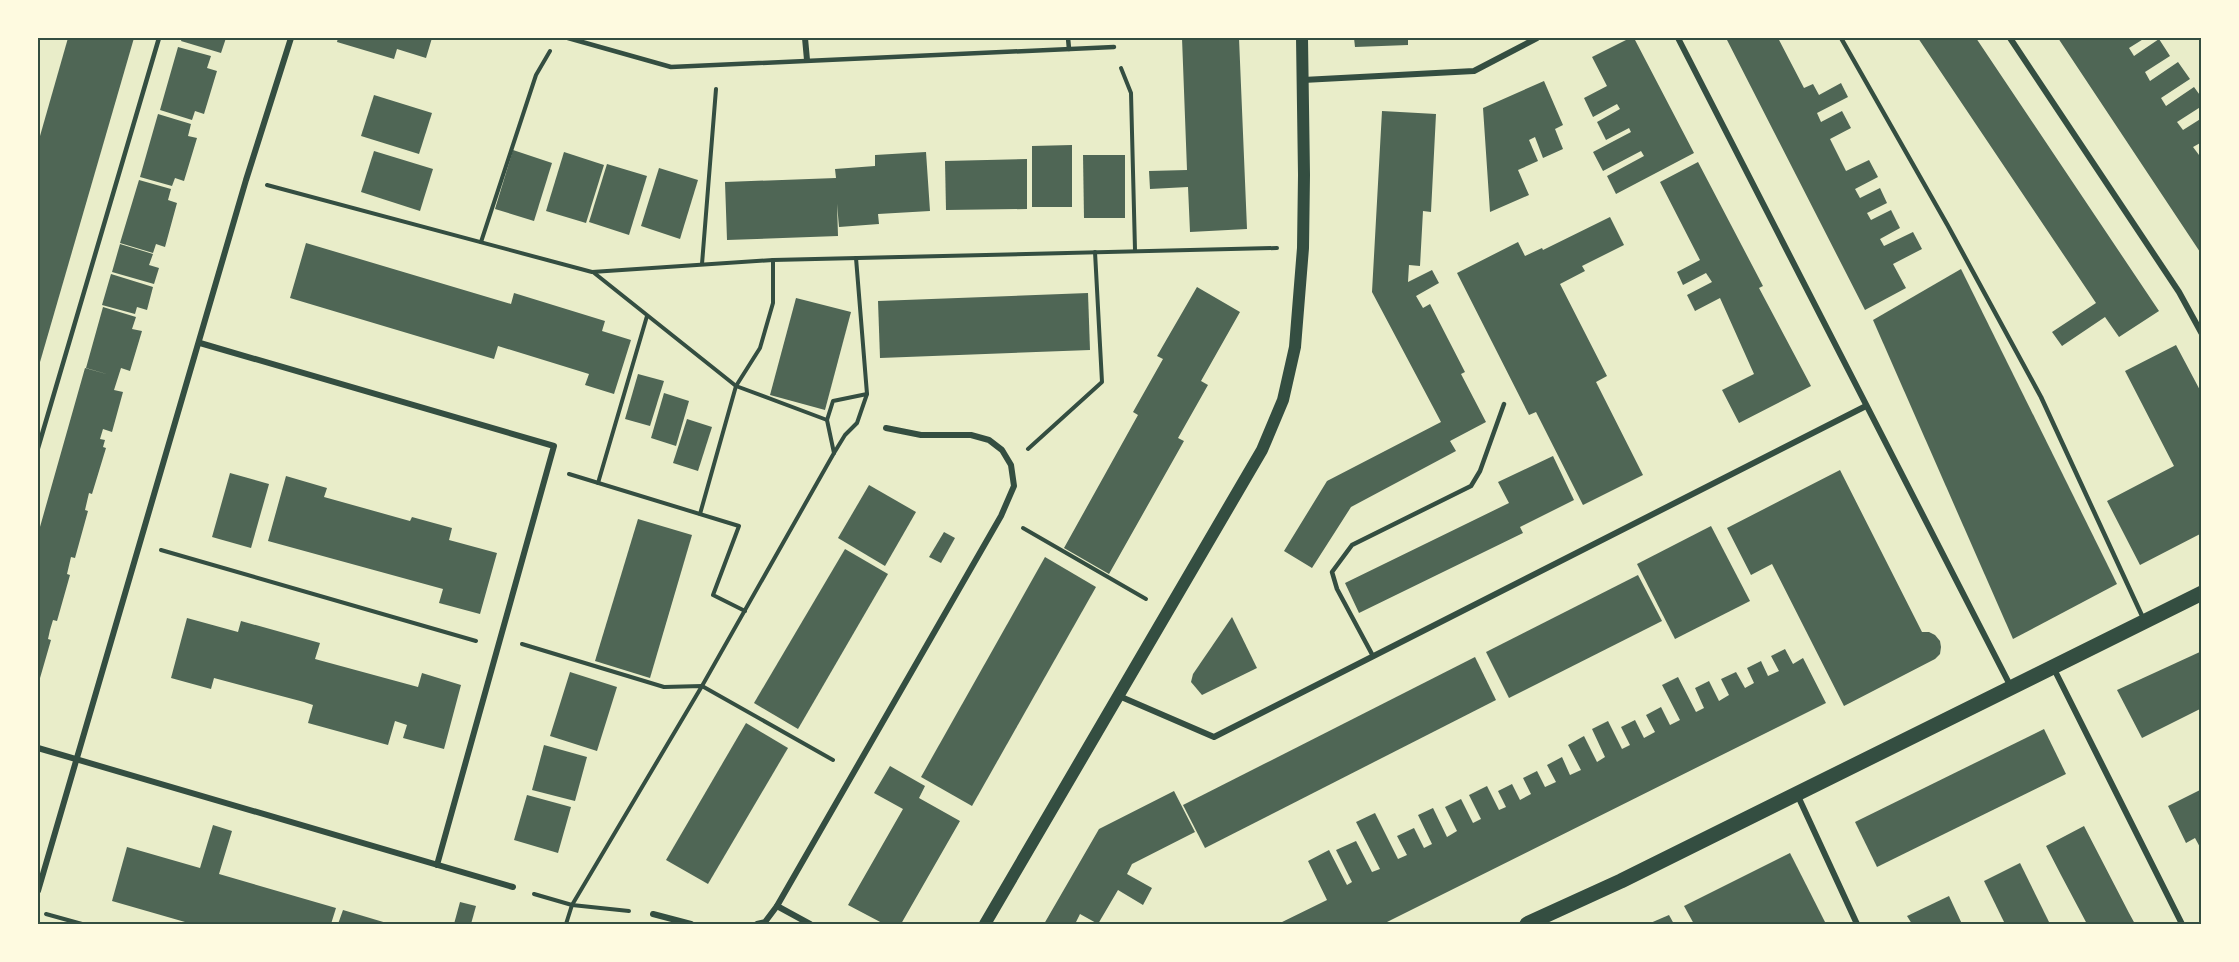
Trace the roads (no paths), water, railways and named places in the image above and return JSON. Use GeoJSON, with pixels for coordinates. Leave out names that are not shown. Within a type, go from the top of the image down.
{"type":"FeatureCollection","features":[{"type":"Feature","properties":{"kind":"main road"},"geometry":{"type":"LineString","coordinates":[[985,924],[1262,450],[1283,400],[1295,347],[1303,248],[1302,38]]}},
{"type":"Feature","properties":{"kind":"main road"},"geometry":{"type":"LineString","coordinates":[[1527,924],[1621,881],[2202,594]]}},
{"type":"Feature","properties":{"kind":"street"},"geometry":{"type":"LineString","coordinates":[[38,891],[246,180],[291,38]]}},
{"type":"Feature","properties":{"kind":"street"},"geometry":{"type":"LineString","coordinates":[[805,38],[807,60]]}},
{"type":"Feature","properties":{"kind":"street"},"geometry":{"type":"LineString","coordinates":[[1304,80],[1474,71],[1537,38]]}},
{"type":"Feature","properties":{"kind":"street"},"geometry":{"type":"LineString","coordinates":[[1678,38],[2012,688]]}},
{"type":"Feature","properties":{"kind":"street"},"geometry":{"type":"LineString","coordinates":[[2010,38],[2179,292],[2202,334]]}},
{"type":"Feature","properties":{"kind":"street"},"geometry":{"type":"LineString","coordinates":[[200,343],[554,446],[437,865]]}},
{"type":"Feature","properties":{"kind":"street"},"geometry":{"type":"LineString","coordinates":[[1119,696],[1214,737],[1866,406]]}},
{"type":"Feature","properties":{"kind":"street"},"geometry":{"type":"LineString","coordinates":[[757,924],[765,922],[777,906],[1001,516],[1014,486],[1011,465],[1002,450],[989,440],[971,435],[921,435],[886,428]]}},
{"type":"Feature","properties":{"kind":"street"},"geometry":{"type":"LineString","coordinates":[[2053,666],[2182,924]]}},
{"type":"Feature","properties":{"kind":"street"},"geometry":{"type":"LineString","coordinates":[[38,748],[513,887]]}},
{"type":"Feature","properties":{"kind":"street"},"geometry":{"type":"LineString","coordinates":[[1797,793],[1857,924]]}},
{"type":"Feature","properties":{"kind":"street"},"geometry":{"type":"LineString","coordinates":[[777,906],[810,924]]}},
{"type":"Feature","properties":{"kind":"street"},"geometry":{"type":"LineString","coordinates":[[653,914],[691,924]]}},
{"type":"Feature","properties":{"kind":"lane"},"geometry":{"type":"LineString","coordinates":[[38,447],[159,38]]}},
{"type":"Feature","properties":{"kind":"lane"},"geometry":{"type":"LineString","coordinates":[[568,38],[671,67],[1114,47]]}},
{"type":"Feature","properties":{"kind":"lane"},"geometry":{"type":"LineString","coordinates":[[1068,38],[1069,49]]}},
{"type":"Feature","properties":{"kind":"lane"},"geometry":{"type":"LineString","coordinates":[[1841,38],[1948,226],[2041,397],[2144,622]]}},
{"type":"Feature","properties":{"kind":"lane"},"geometry":{"type":"LineString","coordinates":[[1373,656],[1337,589],[1332,572],[1352,545],[1471,486],[1480,471],[1504,404]]}}]}
